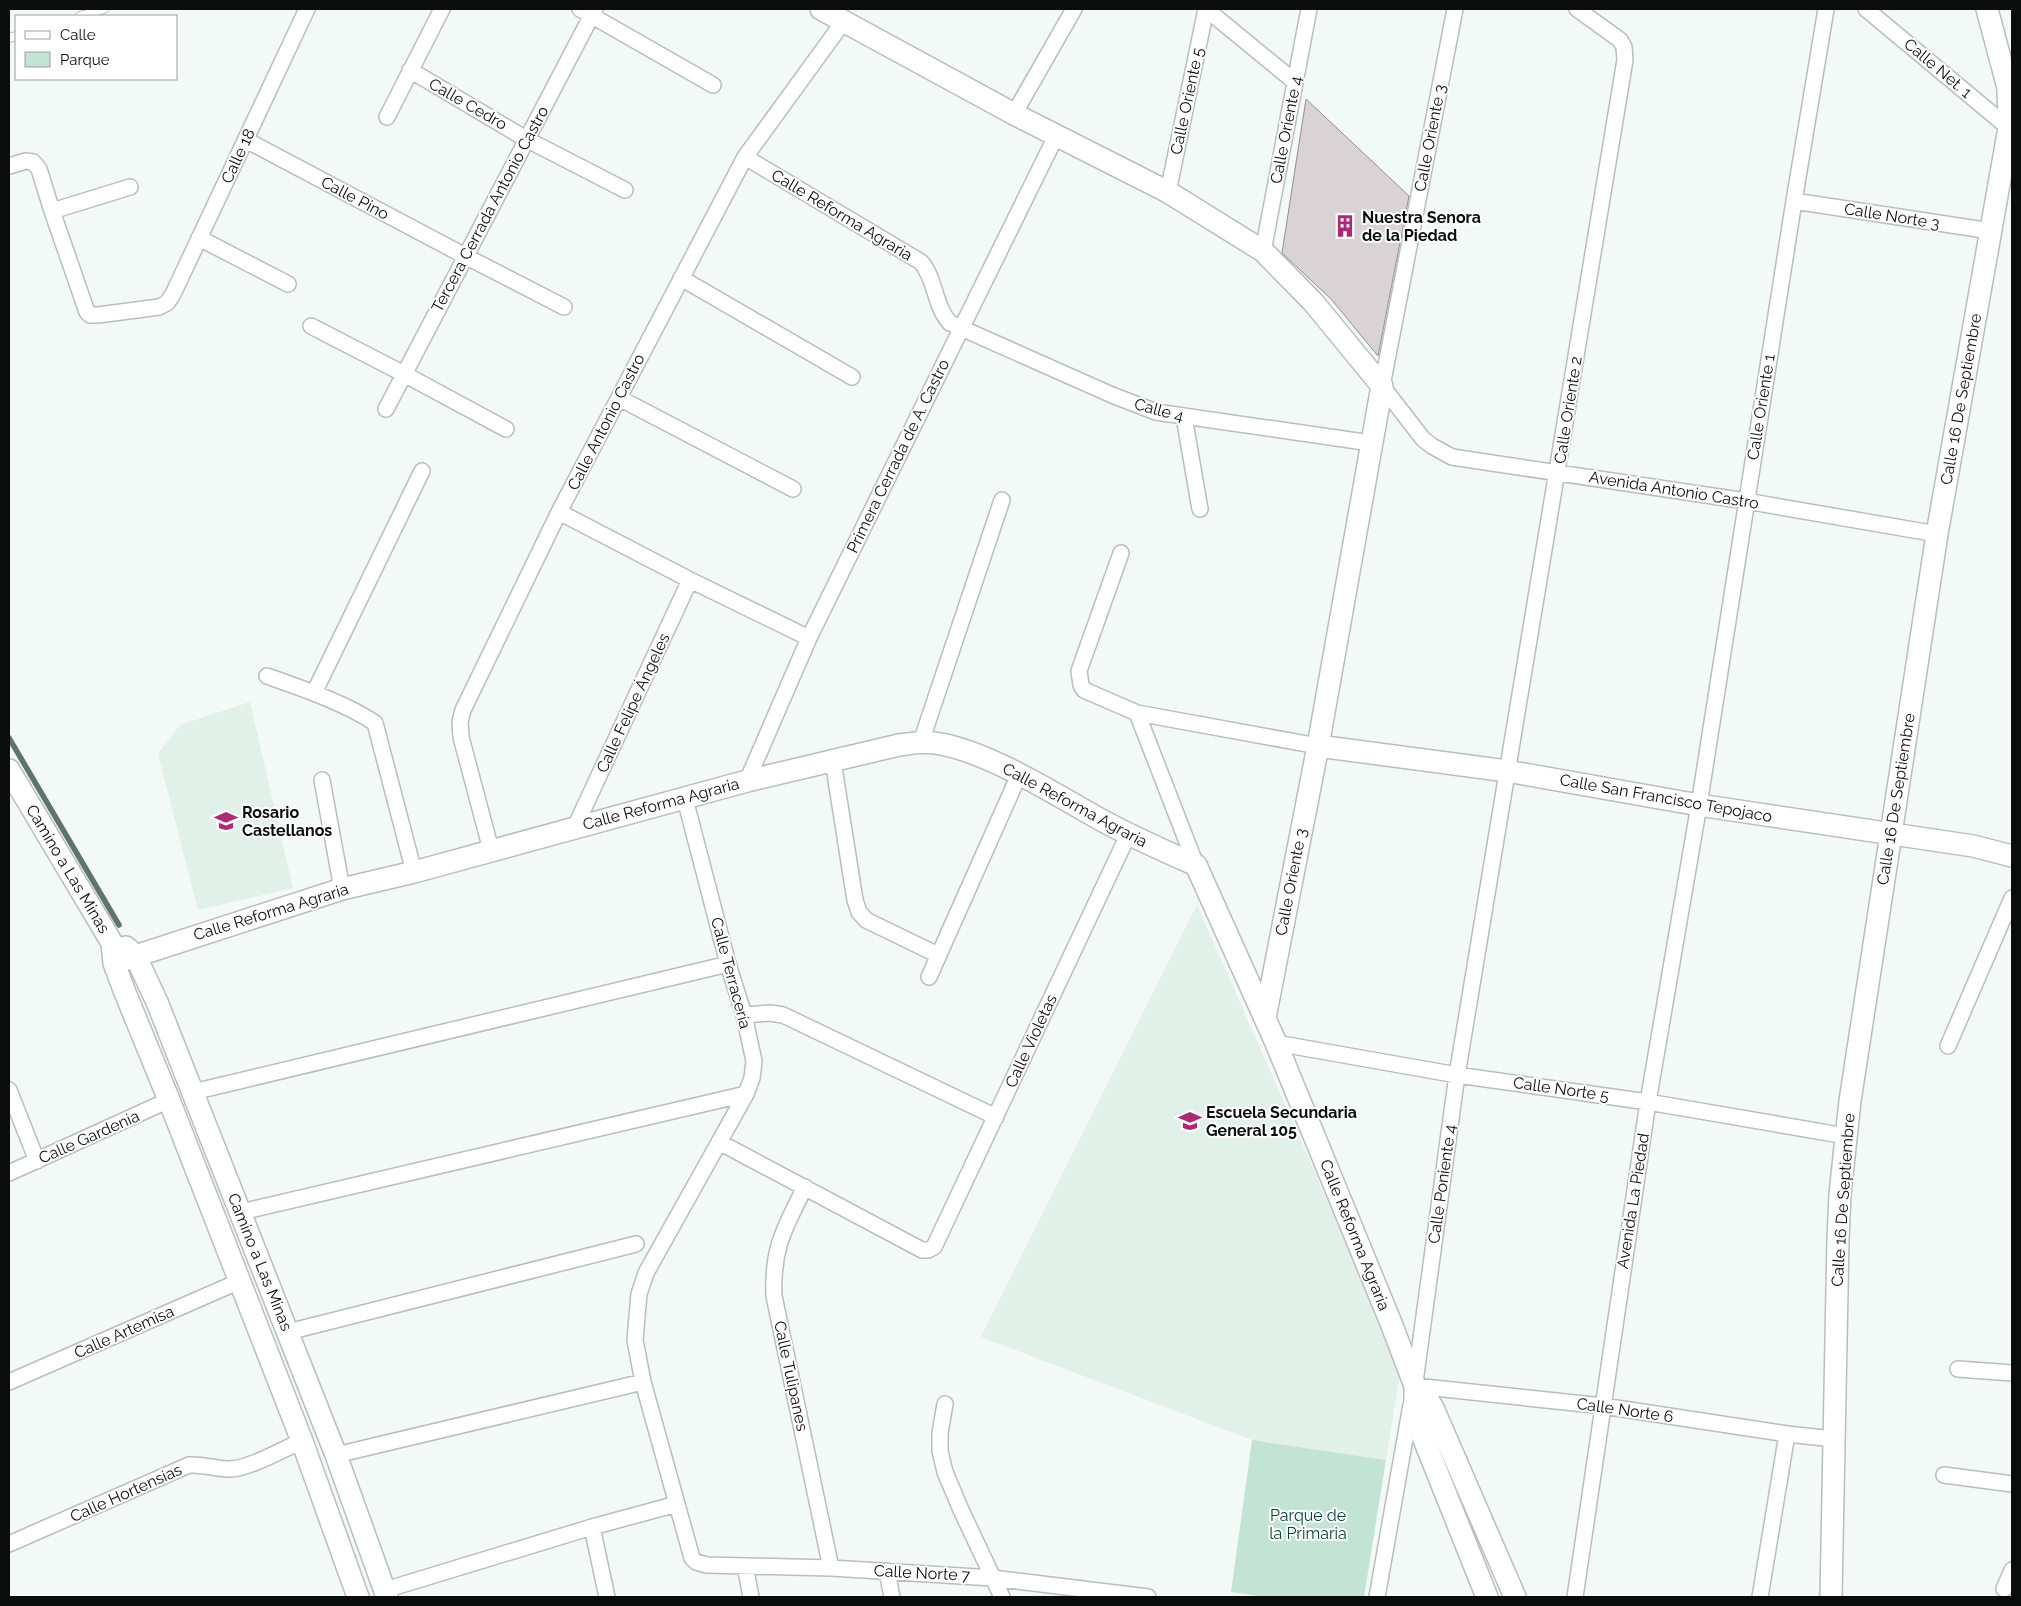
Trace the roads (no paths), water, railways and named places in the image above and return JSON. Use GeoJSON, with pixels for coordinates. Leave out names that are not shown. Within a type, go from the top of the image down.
{"type":"FeatureCollection","features":[{"type":"Feature","properties":{"kind":"main road"},"geometry":{"type":"LineString","coordinates":[[821,9],[1014,114],[1168,192],[1263,251],[1313,302],[1382,386]]}},
{"type":"Feature","properties":{"kind":"main road","name":"Calle 16 De Septiembre"},"geometry":{"type":"LineString","coordinates":[[1831,1597],[1838,1239],[1846,1136],[1937,534],[2009,128],[2008,88],[1987,9]]}},
{"type":"Feature","properties":{"kind":"main road","name":"Calle Oriente 3"},"geometry":{"type":"LineString","coordinates":[[1265,1018],[1318,746],[1382,386]]}},
{"type":"Feature","properties":{"kind":"main road","name":"Calle Reforma Agraria"},"geometry":{"type":"LineString","coordinates":[[113,953],[135,956],[342,889],[414,872],[747,781],[899,745],[921,742],[941,744],[972,753],[1019,775],[1128,835],[1196,865],[1276,1042],[1415,1386],[1415,1408],[1419,1427],[1487,1597]]}},
{"type":"Feature","properties":{"kind":"main road","name":"Calle San Francisco Tepojaco"},"geometry":{"type":"LineString","coordinates":[[1318,746],[1507,772],[1699,805],[1973,846],[2012,856]]}},
{"type":"Feature","properties":{"kind":"main road","name":"Camino a Las Minas"},"geometry":{"type":"LineString","coordinates":[[9,770],[16,796],[113,953],[302,1441],[358,1597]]}},
{"type":"Feature","properties":{"kind":"main road","name":"Camino a Las Minas"},"geometry":{"type":"LineString","coordinates":[[135,956],[145,974],[241,1212],[336,1455],[386,1594]]}},
{"type":"Feature","properties":{"kind":"main road","name":"Calle Reforma Agraria"},"geometry":{"type":"LineString","coordinates":[[1415,1386],[1425,1395],[1433,1408],[1515,1597]]}},
{"type":"Feature","properties":{"kind":"street","name":"Calle 18"},"geometry":{"type":"LineString","coordinates":[[52,211],[85,307],[90,315],[135,311],[159,307],[167,303],[173,294],[307,9]]}},
{"type":"Feature","properties":{"kind":"street"},"geometry":{"type":"LineString","coordinates":[[387,117],[442,9]]}},
{"type":"Feature","properties":{"kind":"street"},"geometry":{"type":"LineString","coordinates":[[1014,114],[1074,9]]}},
{"type":"Feature","properties":{"kind":"street"},"geometry":{"type":"LineString","coordinates":[[1206,9],[1295,82]]}},
{"type":"Feature","properties":{"kind":"street","name":"Calle Oriente 5"},"geometry":{"type":"LineString","coordinates":[[1168,192],[1206,9]]}},
{"type":"Feature","properties":{"kind":"street","name":"Calle Oriente 4"},"geometry":{"type":"LineString","coordinates":[[1263,251],[1309,9]]}},
{"type":"Feature","properties":{"kind":"street","name":"Calle Oriente 3"},"geometry":{"type":"LineString","coordinates":[[1382,386],[1455,9]]}},
{"type":"Feature","properties":{"kind":"street","name":"Calle Oriente 2"},"geometry":{"type":"LineString","coordinates":[[1507,772],[1625,60],[1624,47],[1620,40],[1577,9]]}},
{"type":"Feature","properties":{"kind":"street","name":"Calle Oriente 1"},"geometry":{"type":"LineString","coordinates":[[1699,805],[1746,500],[1826,9]]}},
{"type":"Feature","properties":{"kind":"street","name":"Calle Net. 1"},"geometry":{"type":"LineString","coordinates":[[1866,9],[2009,128]]}},
{"type":"Feature","properties":{"kind":"street"},"geometry":{"type":"LineString","coordinates":[[589,11],[713,85]]}},
{"type":"Feature","properties":{"kind":"street","name":"Tercera Cerrada Antonio Castro"},"geometry":{"type":"LineString","coordinates":[[386,409],[526,138],[589,11]]}},
{"type":"Feature","properties":{"kind":"street","name":"Calle Antonio Castro"},"geometry":{"type":"LineString","coordinates":[[491,850],[460,737],[462,710],[559,512],[745,157],[844,21]]}},
{"type":"Feature","properties":{"kind":"street","name":"Calle Cedro"},"geometry":{"type":"LineString","coordinates":[[410,70],[526,138],[625,190]]}},
{"type":"Feature","properties":{"kind":"street","name":"Primera Cerrada de A. Castro"},"geometry":{"type":"LineString","coordinates":[[747,781],[809,638],[1056,136]]}},
{"type":"Feature","properties":{"kind":"street","name":"Calle Pino"},"geometry":{"type":"LineString","coordinates":[[246,140],[564,306]]}},
{"type":"Feature","properties":{"kind":"street","name":"Calle Reforma Agraria"},"geometry":{"type":"LineString","coordinates":[[745,157],[921,262],[926,268],[943,315],[950,323],[961,327]]}},
{"type":"Feature","properties":{"kind":"street"},"geometry":{"type":"LineString","coordinates":[[9,166],[26,161],[36,164],[52,211],[130,188]]}},
{"type":"Feature","properties":{"kind":"street","name":"Calle Norte 3"},"geometry":{"type":"LineString","coordinates":[[1794,201],[1991,231]]}},
{"type":"Feature","properties":{"kind":"street"},"geometry":{"type":"LineString","coordinates":[[199,238],[288,284]]}},
{"type":"Feature","properties":{"kind":"street"},"geometry":{"type":"LineString","coordinates":[[681,278],[852,377]]}},
{"type":"Feature","properties":{"kind":"street"},"geometry":{"type":"LineString","coordinates":[[311,326],[506,429]]}},
{"type":"Feature","properties":{"kind":"street","name":"Calle 4"},"geometry":{"type":"LineString","coordinates":[[961,327],[1112,395],[1156,412],[1371,443]]}},
{"type":"Feature","properties":{"kind":"street","name":"Avenida Antonio Castro"},"geometry":{"type":"LineString","coordinates":[[1382,386],[1423,439],[1442,452],[1452,456],[1746,500],[1937,534]]}},
{"type":"Feature","properties":{"kind":"street"},"geometry":{"type":"LineString","coordinates":[[619,398],[793,489]]}},
{"type":"Feature","properties":{"kind":"street"},"geometry":{"type":"LineString","coordinates":[[1184,417],[1200,509]]}},
{"type":"Feature","properties":{"kind":"street"},"geometry":{"type":"LineString","coordinates":[[314,693],[422,471]]}},
{"type":"Feature","properties":{"kind":"street"},"geometry":{"type":"LineString","coordinates":[[921,742],[1002,500]]}},
{"type":"Feature","properties":{"kind":"street"},"geometry":{"type":"LineString","coordinates":[[559,512],[690,580],[809,638]]}},
{"type":"Feature","properties":{"kind":"street"},"geometry":{"type":"LineString","coordinates":[[1121,553],[1079,671],[1084,690],[1137,713],[1318,746]]}},
{"type":"Feature","properties":{"kind":"street","name":"Calle Felipe Ángeles"},"geometry":{"type":"LineString","coordinates":[[576,827],[690,580]]}},
{"type":"Feature","properties":{"kind":"street"},"geometry":{"type":"LineString","coordinates":[[267,676],[314,693],[365,716],[375,723],[414,872]]}},
{"type":"Feature","properties":{"kind":"street","name":"Calle Reforma Agraria"},"geometry":{"type":"LineString","coordinates":[[1137,713],[1196,865]]}},
{"type":"Feature","properties":{"kind":"street"},"geometry":{"type":"LineString","coordinates":[[832,761],[854,900],[859,912],[866,920],[938,955]]}},
{"type":"Feature","properties":{"kind":"street","name":"Calle Poniente 4"},"geometry":{"type":"LineString","coordinates":[[1377,1597],[1415,1386],[1457,1075],[1507,772]]}},
{"type":"Feature","properties":{"kind":"street"},"geometry":{"type":"LineString","coordinates":[[929,977],[1019,775]]}},
{"type":"Feature","properties":{"kind":"street"},"geometry":{"type":"LineString","coordinates":[[322,780],[342,889]]}},
{"type":"Feature","properties":{"kind":"street","name":"Calle Terracería"},"geometry":{"type":"LineString","coordinates":[[685,799],[728,964],[744,1015],[754,1061],[752,1078],[746,1094],[646,1272],[638,1294],[635,1340],[642,1382],[690,1554],[696,1562]]}},
{"type":"Feature","properties":{"kind":"street","name":"Avenida La Piedad"},"geometry":{"type":"LineString","coordinates":[[1575,1597],[1648,1102],[1699,805]]}},
{"type":"Feature","properties":{"kind":"street","name":"Calle Violetas"},"geometry":{"type":"LineString","coordinates":[[805,1187],[922,1250],[934,1247],[1128,835]]}},
{"type":"Feature","properties":{"kind":"street"},"geometry":{"type":"LineString","coordinates":[[1948,1046],[2012,898]]}},
{"type":"Feature","properties":{"kind":"street"},"geometry":{"type":"LineString","coordinates":[[192,1092],[728,964]]}},
{"type":"Feature","properties":{"kind":"street"},"geometry":{"type":"LineString","coordinates":[[744,1015],[770,1013],[783,1016],[996,1118]]}},
{"type":"Feature","properties":{"kind":"street","name":"Calle Norte 5"},"geometry":{"type":"LineString","coordinates":[[1276,1042],[1457,1075],[1648,1102],[1846,1136]]}},
{"type":"Feature","properties":{"kind":"street"},"geometry":{"type":"LineString","coordinates":[[9,1090],[37,1161]]}},
{"type":"Feature","properties":{"kind":"street"},"geometry":{"type":"LineString","coordinates":[[241,1212],[746,1094]]}},
{"type":"Feature","properties":{"kind":"street","name":"Calle Gardenia"},"geometry":{"type":"LineString","coordinates":[[9,1173],[169,1100]]}},
{"type":"Feature","properties":{"kind":"street"},"geometry":{"type":"LineString","coordinates":[[719,1142],[805,1187]]}},
{"type":"Feature","properties":{"kind":"street","name":"Calle Tulipanes"},"geometry":{"type":"LineString","coordinates":[[805,1187],[784,1229],[777,1248],[773,1272],[774,1296],[831,1568]]}},
{"type":"Feature","properties":{"kind":"street"},"geometry":{"type":"LineString","coordinates":[[288,1332],[636,1244]]}},
{"type":"Feature","properties":{"kind":"street","name":"Calle Artemisa"},"geometry":{"type":"LineString","coordinates":[[9,1382],[240,1281]]}},
{"type":"Feature","properties":{"kind":"street"},"geometry":{"type":"LineString","coordinates":[[1958,1369],[2012,1373]]}},
{"type":"Feature","properties":{"kind":"street"},"geometry":{"type":"LineString","coordinates":[[336,1455],[642,1382]]}},
{"type":"Feature","properties":{"kind":"street","name":"Calle Norte 6"},"geometry":{"type":"LineString","coordinates":[[1415,1386],[1603,1406],[1787,1434],[1834,1439]]}},
{"type":"Feature","properties":{"kind":"street"},"geometry":{"type":"LineString","coordinates":[[945,1404],[940,1433],[940,1452],[961,1510],[1002,1597]]}},
{"type":"Feature","properties":{"kind":"street"},"geometry":{"type":"LineString","coordinates":[[1760,1597],[1787,1434]]}},
{"type":"Feature","properties":{"kind":"street","name":"Calle Hortensias"},"geometry":{"type":"LineString","coordinates":[[9,1544],[189,1465],[200,1464],[228,1469],[239,1468],[302,1441]]}},
{"type":"Feature","properties":{"kind":"street"},"geometry":{"type":"LineString","coordinates":[[1944,1475],[2012,1484]]}},
{"type":"Feature","properties":{"kind":"street"},"geometry":{"type":"LineString","coordinates":[[386,1594],[592,1527],[677,1504]]}},
{"type":"Feature","properties":{"kind":"street"},"geometry":{"type":"LineString","coordinates":[[592,1527],[607,1597]]}},
{"type":"Feature","properties":{"kind":"street","name":"Calle Norte 7"},"geometry":{"type":"LineString","coordinates":[[696,1562],[707,1565],[831,1568],[993,1578],[1148,1597]]}},
{"type":"Feature","properties":{"kind":"street"},"geometry":{"type":"LineString","coordinates":[[745,1566],[751,1597]]}},
{"type":"Feature","properties":{"kind":"street"},"geometry":{"type":"LineString","coordinates":[[2004,1590],[2012,1570]]}},
{"type":"Feature","properties":{"kind":"street"},"geometry":{"type":"LineString","coordinates":[[887,1571],[892,1597]]}},
{"type":"Feature","properties":{"kind":"lane"},"geometry":{"type":"LineString","coordinates":[[83,15],[104,9]]}},
{"type":"Feature","properties":{"kind":"waterway"},"geometry":{"type":"LineString","coordinates":[[9,738],[119,925]]}},
{"type":"Feature","properties":{"kind":"place","name":"Nuestra Senora de la Piedad"},"geometry":{"type":"Point","coordinates":[1345,226]}},
{"type":"Feature","properties":{"kind":"place","name":"Rosario Castellanos"},"geometry":{"type":"Point","coordinates":[226,821]}},
{"type":"Feature","properties":{"kind":"place","name":"Escuela Secundaria General 105"},"geometry":{"type":"Point","coordinates":[1190,1121]}},
{"type":"Feature","properties":{"kind":"park label","name":"Parque de la Primaria"},"geometry":{"type":"Point","coordinates":[1308,1524]}}]}
